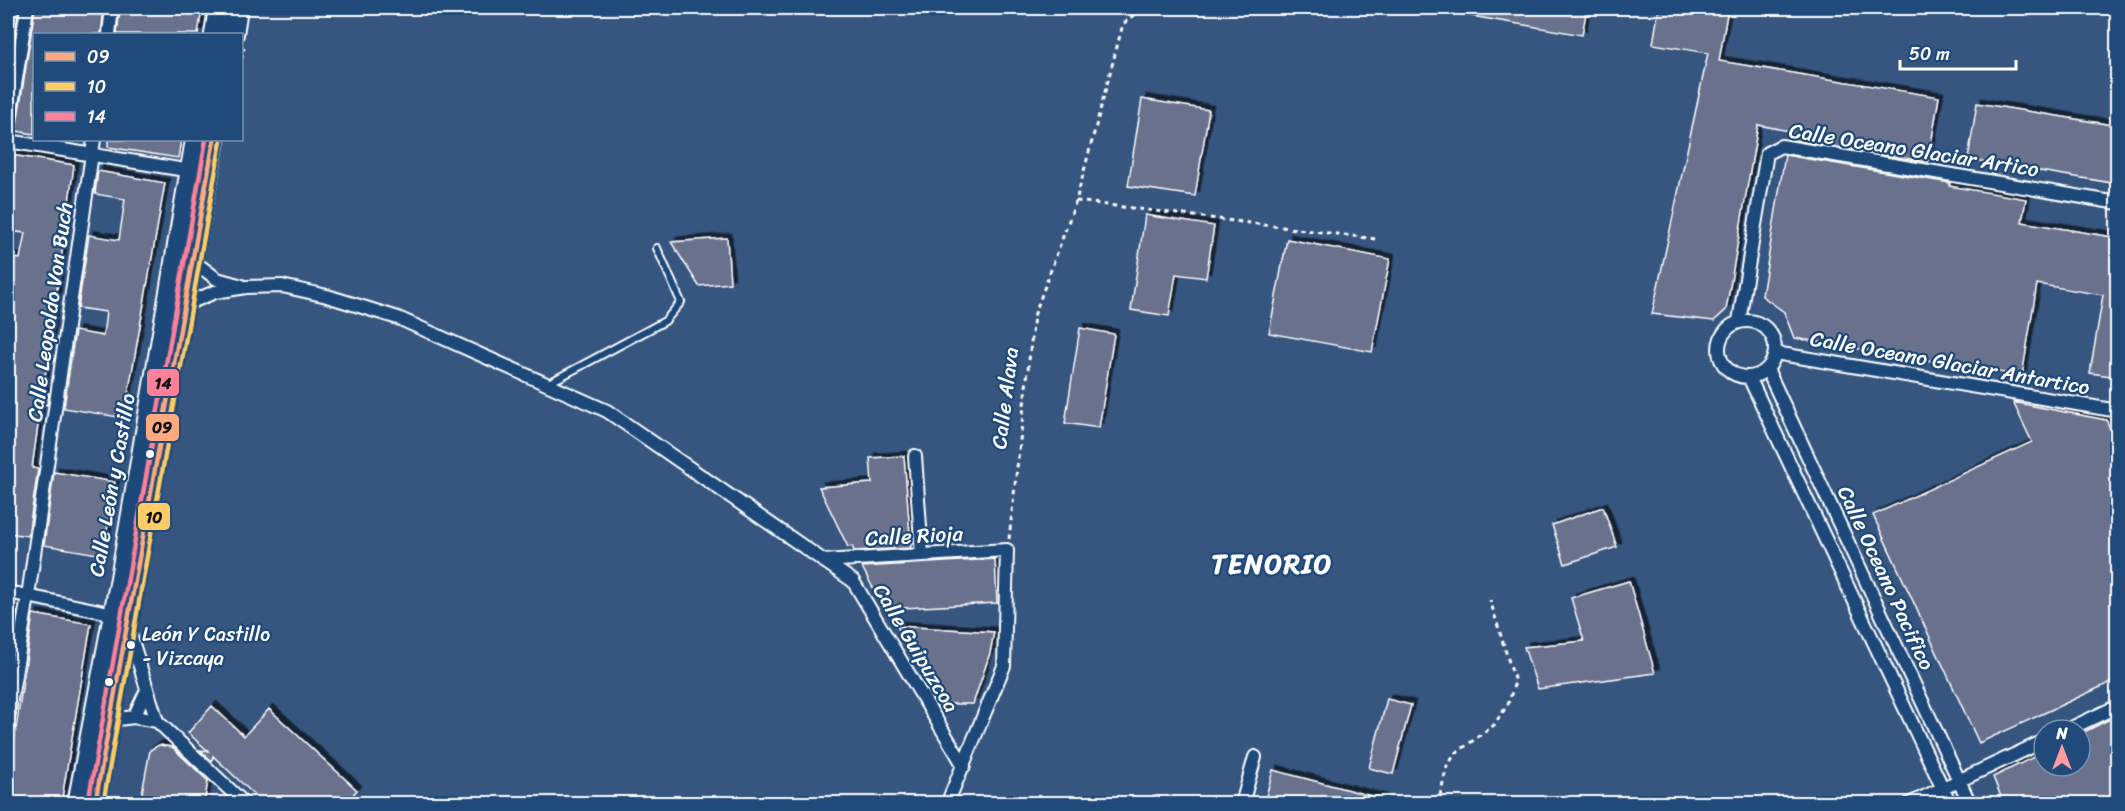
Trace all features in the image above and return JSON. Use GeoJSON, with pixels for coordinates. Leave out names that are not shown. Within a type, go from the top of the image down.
{"type":"FeatureCollection","features":[{"type":"Feature","properties":{"kind":"main road"},"geometry":{"type":"LineString","coordinates":[[215,33],[219,8]]}},
{"type":"Feature","properties":{"kind":"main road"},"geometry":{"type":"LineString","coordinates":[[233,33],[237,8]]}},
{"type":"Feature","properties":{"kind":"main road","name":"Calle León y Castillo"},"geometry":{"type":"LineString","coordinates":[[95,804],[110,720],[121,620],[196,141]]}},
{"type":"Feature","properties":{"kind":"main road","name":"Calle León y Castillo"},"geometry":{"type":"LineString","coordinates":[[78,804],[121,620],[193,261],[214,141]]}},
{"type":"Feature","properties":{"kind":"street"},"geometry":{"type":"LineString","coordinates":[[8,130],[27,8]]}},
{"type":"Feature","properties":{"kind":"street"},"geometry":{"type":"LineString","coordinates":[[109,33],[112,8]]}},
{"type":"Feature","properties":{"kind":"street"},"geometry":{"type":"LineString","coordinates":[[8,141],[191,171]]}},
{"type":"Feature","properties":{"kind":"street","name":"Calle Leopoldo Von Buch"},"geometry":{"type":"LineString","coordinates":[[8,717],[28,596],[94,141]]}},
{"type":"Feature","properties":{"kind":"street","name":"Calle Oceano Glaciar Artico"},"geometry":{"type":"LineString","coordinates":[[1739,321],[1767,153],[1780,146],[2118,203]]}},
{"type":"Feature","properties":{"kind":"street"},"geometry":{"type":"LineString","coordinates":[[193,261],[217,279],[246,287]]}},
{"type":"Feature","properties":{"kind":"street","name":"Calle Guipuzcoa"},"geometry":{"type":"LineString","coordinates":[[246,287],[282,286],[327,296],[398,318],[607,411],[853,581],[964,766]]}},
{"type":"Feature","properties":{"kind":"street"},"geometry":{"type":"LineString","coordinates":[[184,305],[215,292],[246,287]]}},
{"type":"Feature","properties":{"kind":"street"},"geometry":{"type":"LineString","coordinates":[[1751,320],[1762,324],[1770,332],[1775,342],[1775,353],[1772,362],[1759,376],[1738,376],[1722,363],[1719,343],[1723,333],[1730,326],[1739,321],[1751,320]]}},
{"type":"Feature","properties":{"kind":"street","name":"Calle Oceano Glaciar Antartico"},"geometry":{"type":"LineString","coordinates":[[1775,353],[2118,411]]}},
{"type":"Feature","properties":{"kind":"street","name":"Calle Oceano Pacifico"},"geometry":{"type":"LineString","coordinates":[[1767,369],[1970,804]]}},
{"type":"Feature","properties":{"kind":"street","name":"Calle Oceano Pacifico"},"geometry":{"type":"LineString","coordinates":[[1749,377],[1950,804]]}},
{"type":"Feature","properties":{"kind":"street"},"geometry":{"type":"LineString","coordinates":[[915,456],[922,555]]}},
{"type":"Feature","properties":{"kind":"street"},"geometry":{"type":"LineString","coordinates":[[947,804],[1004,666],[1007,550]]}},
{"type":"Feature","properties":{"kind":"street","name":"Calle Rioja"},"geometry":{"type":"LineString","coordinates":[[823,561],[1007,550]]}},
{"type":"Feature","properties":{"kind":"street"},"geometry":{"type":"LineString","coordinates":[[8,592],[121,620],[157,721],[245,804]]}},
{"type":"Feature","properties":{"kind":"street"},"geometry":{"type":"LineString","coordinates":[[134,717],[147,690]]}},
{"type":"Feature","properties":{"kind":"street"},"geometry":{"type":"LineString","coordinates":[[2092,718],[2118,706]]}},
{"type":"Feature","properties":{"kind":"street"},"geometry":{"type":"LineString","coordinates":[[110,720],[134,717],[157,721]]}},
{"type":"Feature","properties":{"kind":"street"},"geometry":{"type":"LineString","coordinates":[[1909,804],[2032,747]]}},
{"type":"Feature","properties":{"kind":"street"},"geometry":{"type":"LineString","coordinates":[[1242,804],[1255,757]]}},
{"type":"Feature","properties":{"kind":"lane"},"geometry":{"type":"LineString","coordinates":[[547,384],[665,321],[681,302],[657,248]]}},
{"type":"Feature","properties":{"kind":"path","name":"Calle Alava"},"geometry":{"type":"LineString","coordinates":[[1007,550],[1034,316],[1076,201],[1123,24],[1142,8]]}},
{"type":"Feature","properties":{"kind":"path"},"geometry":{"type":"LineString","coordinates":[[1076,201],[1376,239]]}},
{"type":"Feature","properties":{"kind":"path"},"geometry":{"type":"LineString","coordinates":[[1438,804],[1447,766],[1455,754],[1494,725],[1508,704],[1515,682],[1490,600]]}},
{"type":"Feature","properties":{"kind":"building"},"geometry":{"type":"Polygon","coordinates":[[[8,8],[19,8],[8,80],[8,8]]]}},
{"type":"Feature","properties":{"kind":"building"},"geometry":{"type":"Polygon","coordinates":[[[35,8],[104,8],[101,33],[33,33],[33,134],[16,131],[35,8]]]}},
{"type":"Feature","properties":{"kind":"building"},"geometry":{"type":"Polygon","coordinates":[[[120,8],[202,9],[198,33],[117,33],[120,8]]]}},
{"type":"Feature","properties":{"kind":"building"},"geometry":{"type":"Polygon","coordinates":[[[1460,8],[1587,8],[1582,35],[1460,14],[1460,8]]]}},
{"type":"Feature","properties":{"kind":"building"},"geometry":{"type":"Polygon","coordinates":[[[1659,8],[1728,8],[1719,61],[1939,97],[1928,162],[1788,139],[1789,131],[1758,125],[1726,310],[1714,321],[1652,314],[1708,53],[1653,44],[1659,8]]]}},
{"type":"Feature","properties":{"kind":"building"},"geometry":{"type":"Polygon","coordinates":[[[1142,99],[1209,110],[1195,196],[1128,186],[1142,99]]]}},
{"type":"Feature","properties":{"kind":"building"},"geometry":{"type":"Polygon","coordinates":[[[1977,103],[2118,126],[2118,184],[1968,159],[1977,103]]]}},
{"type":"Feature","properties":{"kind":"building"},"geometry":{"type":"Polygon","coordinates":[[[108,141],[181,141],[178,158],[108,147],[108,141]]]}},
{"type":"Feature","properties":{"kind":"building"},"geometry":{"type":"Polygon","coordinates":[[[11,155],[74,165],[43,392],[49,393],[47,405],[41,404],[32,468],[38,469],[28,536],[8,533],[8,257],[20,259],[25,233],[8,231],[8,177],[11,155]]]}},
{"type":"Feature","properties":{"kind":"building"},"geometry":{"type":"Polygon","coordinates":[[[1785,155],[1950,183],[1949,186],[2026,199],[2022,222],[2118,238],[2118,377],[2090,373],[2103,295],[2037,284],[2022,376],[1794,338],[1784,312],[1762,296],[1785,155]]]}},
{"type":"Feature","properties":{"kind":"building"},"geometry":{"type":"Polygon","coordinates":[[[98,171],[165,183],[124,418],[64,408],[75,331],[103,336],[106,312],[78,308],[89,235],[119,240],[125,199],[95,194],[98,171]]]}},
{"type":"Feature","properties":{"kind":"building"},"geometry":{"type":"Polygon","coordinates":[[[1145,215],[1214,226],[1206,278],[1176,274],[1169,316],[1131,310],[1145,215]]]}},
{"type":"Feature","properties":{"kind":"building"},"geometry":{"type":"Polygon","coordinates":[[[727,238],[730,283],[699,286],[671,242],[727,238]]]}},
{"type":"Feature","properties":{"kind":"building"},"geometry":{"type":"Polygon","coordinates":[[[1287,239],[1390,259],[1372,352],[1269,333],[1287,239]]]}},
{"type":"Feature","properties":{"kind":"building"},"geometry":{"type":"Polygon","coordinates":[[[1080,328],[1114,334],[1099,428],[1065,423],[1080,328]]]}},
{"type":"Feature","properties":{"kind":"building"},"geometry":{"type":"Polygon","coordinates":[[[2013,402],[2106,420],[2118,445],[2118,679],[1979,743],[1873,515],[2032,442],[2013,402]]]}},
{"type":"Feature","properties":{"kind":"building"},"geometry":{"type":"Polygon","coordinates":[[[904,456],[911,548],[854,551],[852,546],[848,547],[819,487],[872,483],[870,458],[904,456]]]}},
{"type":"Feature","properties":{"kind":"building"},"geometry":{"type":"Polygon","coordinates":[[[54,472],[115,482],[103,555],[44,545],[54,472]]]}},
{"type":"Feature","properties":{"kind":"building"},"geometry":{"type":"Polygon","coordinates":[[[1603,507],[1617,547],[1565,564],[1552,525],[1603,507]]]}},
{"type":"Feature","properties":{"kind":"building"},"geometry":{"type":"Polygon","coordinates":[[[995,559],[997,603],[884,609],[862,567],[995,559]]]}},
{"type":"Feature","properties":{"kind":"building"},"geometry":{"type":"Polygon","coordinates":[[[1629,581],[1655,673],[1538,689],[1524,647],[1584,641],[1571,598],[1629,581]]]}},
{"type":"Feature","properties":{"kind":"building"},"geometry":{"type":"Polygon","coordinates":[[[8,610],[17,612],[8,669],[8,610]]]}},
{"type":"Feature","properties":{"kind":"building"},"geometry":{"type":"Polygon","coordinates":[[[33,614],[91,624],[61,804],[8,804],[8,783],[33,614]]]}},
{"type":"Feature","properties":{"kind":"building"},"geometry":{"type":"Polygon","coordinates":[[[897,626],[994,632],[990,653],[973,704],[942,704],[897,626]]]}},
{"type":"Feature","properties":{"kind":"building"},"geometry":{"type":"Polygon","coordinates":[[[1387,699],[1411,705],[1393,774],[1369,768],[1387,699]]]}},
{"type":"Feature","properties":{"kind":"building"},"geometry":{"type":"Polygon","coordinates":[[[212,706],[244,736],[269,709],[357,790],[345,804],[264,804],[213,756],[212,761],[200,750],[208,751],[188,733],[212,706]]]}},
{"type":"Feature","properties":{"kind":"building"},"geometry":{"type":"Polygon","coordinates":[[[2118,715],[2118,804],[2004,804],[1993,777],[2032,758],[2032,778],[2092,778],[2092,728],[2118,715]]]}},
{"type":"Feature","properties":{"kind":"building"},"geometry":{"type":"Polygon","coordinates":[[[159,745],[172,747],[208,781],[204,804],[140,804],[150,750],[159,745]]]}},
{"type":"Feature","properties":{"kind":"building"},"geometry":{"type":"Polygon","coordinates":[[[1273,770],[1383,799],[1383,804],[1264,804],[1273,770]]]}},
{"type":"Feature","properties":{"kind":"transit line","name":"14"},"geometry":{"type":"LineString","coordinates":[[88,803],[206,141]]}},
{"type":"Feature","properties":{"kind":"transit line","name":"09"},"geometry":{"type":"LineString","coordinates":[[95,804],[214,141]]}},
{"type":"Feature","properties":{"kind":"transit line","name":"10"},"geometry":{"type":"LineString","coordinates":[[103,804],[221,141]]}},
{"type":"Feature","properties":{"kind":"place","name":"León Y Castillo - Vizcaya"},"geometry":{"type":"Point","coordinates":[131,645]}},
{"type":"Feature","properties":{"kind":"district","name":"TENORIO"},"geometry":{"type":"Point","coordinates":[1272,564]}}]}
